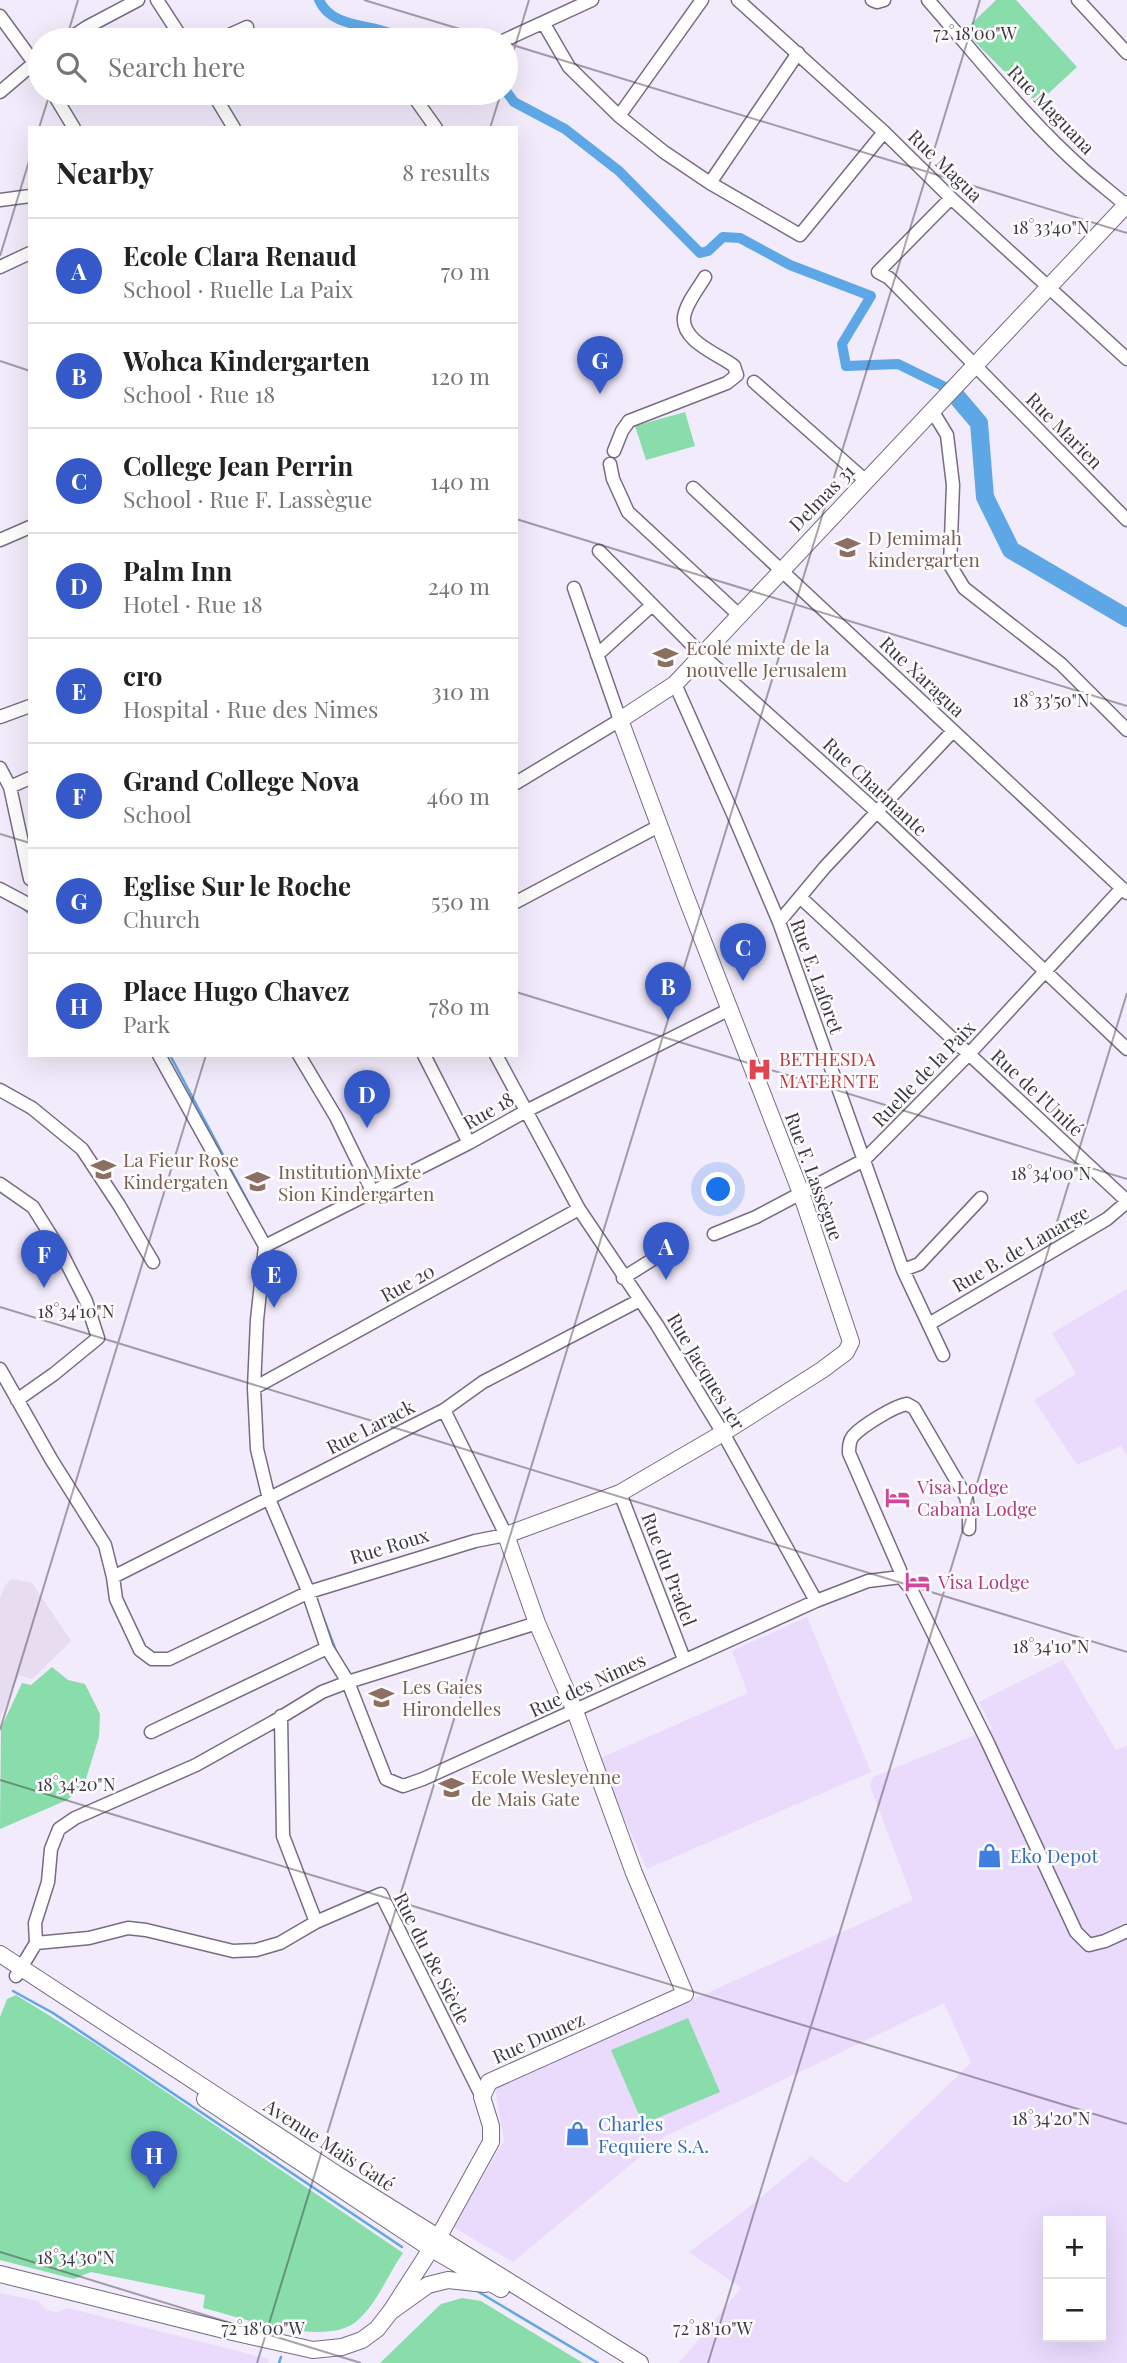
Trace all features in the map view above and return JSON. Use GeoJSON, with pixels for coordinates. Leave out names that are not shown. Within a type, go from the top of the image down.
{"type":"FeatureCollection","features":[{"type":"Feature","properties":{"kind":"street"},"geometry":{"type":"LineString","coordinates":[[85,28],[138,0]]}},
{"type":"Feature","properties":{"kind":"street"},"geometry":{"type":"LineString","coordinates":[[158,0],[176,28]]}},
{"type":"Feature","properties":{"kind":"street"},"geometry":{"type":"LineString","coordinates":[[518,35],[592,0]]}},
{"type":"Feature","properties":{"kind":"street"},"geometry":{"type":"LineString","coordinates":[[619,116],[702,0]]}},
{"type":"Feature","properties":{"kind":"street","name":"Rue Magua"},"geometry":{"type":"LineString","coordinates":[[738,0],[1127,359]]}},
{"type":"Feature","properties":{"kind":"street"},"geometry":{"type":"LineString","coordinates":[[872,0],[884,0]]}},
{"type":"Feature","properties":{"kind":"street"},"geometry":{"type":"LineString","coordinates":[[1078,0],[1127,53]]}},
{"type":"Feature","properties":{"kind":"street","name":"Rue Maguana"},"geometry":{"type":"LineString","coordinates":[[933,2],[1007,92],[1084,170],[1127,205]]}},
{"type":"Feature","properties":{"kind":"street"},"geometry":{"type":"LineString","coordinates":[[0,16],[28,51]]}},
{"type":"Feature","properties":{"kind":"street"},"geometry":{"type":"LineString","coordinates":[[544,24],[569,67],[619,116],[664,152],[710,183],[800,235],[884,132]]}},
{"type":"Feature","properties":{"kind":"street"},"geometry":{"type":"LineString","coordinates":[[710,183],[798,53]]}},
{"type":"Feature","properties":{"kind":"street"},"geometry":{"type":"LineString","coordinates":[[0,92],[28,71]]}},
{"type":"Feature","properties":{"kind":"street"},"geometry":{"type":"LineString","coordinates":[[60,105],[73,126]]}},
{"type":"Feature","properties":{"kind":"street"},"geometry":{"type":"LineString","coordinates":[[223,105],[233,126]]}},
{"type":"Feature","properties":{"kind":"street"},"geometry":{"type":"LineString","coordinates":[[420,105],[435,126]]}},
{"type":"Feature","properties":{"kind":"street"},"geometry":{"type":"LineString","coordinates":[[0,200],[28,196]]}},
{"type":"Feature","properties":{"kind":"street","name":"Rue Marien"},"geometry":{"type":"LineString","coordinates":[[951,198],[878,272],[889,278],[970,373],[1125,514]]}},
{"type":"Feature","properties":{"kind":"street","name":"Delmas 31"},"geometry":{"type":"LineString","coordinates":[[518,782],[675,684],[1127,205]]}},
{"type":"Feature","properties":{"kind":"street"},"geometry":{"type":"LineString","coordinates":[[0,267],[28,254]]}},
{"type":"Feature","properties":{"kind":"street"},"geometry":{"type":"LineString","coordinates":[[614,451],[629,421],[727,383],[737,375],[734,366],[691,338],[685,327],[684,317],[705,277]]}},
{"type":"Feature","properties":{"kind":"street"},"geometry":{"type":"LineString","coordinates":[[754,382],[866,481]]}},
{"type":"Feature","properties":{"kind":"street"},"geometry":{"type":"LineString","coordinates":[[933,412],[947,435],[953,485],[950,565],[964,588],[1061,664],[1127,730]]}},
{"type":"Feature","properties":{"kind":"street"},"geometry":{"type":"LineString","coordinates":[[610,464],[613,480],[628,512],[739,615]]}},
{"type":"Feature","properties":{"kind":"street","name":"Rue Xaragua"},"geometry":{"type":"LineString","coordinates":[[694,488],[1125,890]]}},
{"type":"Feature","properties":{"kind":"street"},"geometry":{"type":"LineString","coordinates":[[0,540],[28,528]]}},
{"type":"Feature","properties":{"kind":"street","name":"Rue Charmante"},"geometry":{"type":"LineString","coordinates":[[599,551],[702,655],[877,812],[1127,1049]]}},
{"type":"Feature","properties":{"kind":"street"},"geometry":{"type":"LineString","coordinates":[[574,588],[620,720]]}},
{"type":"Feature","properties":{"kind":"street"},"geometry":{"type":"LineString","coordinates":[[597,655],[651,606]]}},
{"type":"Feature","properties":{"kind":"street","name":"Rue E. Laforet"},"geometry":{"type":"LineString","coordinates":[[675,684],[779,922],[904,1270],[943,1355]]}},
{"type":"Feature","properties":{"kind":"street"},"geometry":{"type":"LineString","coordinates":[[0,717],[28,707]]}},
{"type":"Feature","properties":{"kind":"street","name":"Rue F. Lassègue"},"geometry":{"type":"LineString","coordinates":[[620,720],[801,1193],[851,1342],[850,1347],[822,1370],[723,1433]]}},
{"type":"Feature","properties":{"kind":"street"},"geometry":{"type":"LineString","coordinates":[[779,922],[953,731]]}},
{"type":"Feature","properties":{"kind":"street"},"geometry":{"type":"LineString","coordinates":[[0,768],[10,787],[28,870]]}},
{"type":"Feature","properties":{"kind":"street"},"geometry":{"type":"LineString","coordinates":[[10,787],[28,779]]}},
{"type":"Feature","properties":{"kind":"street"},"geometry":{"type":"LineString","coordinates":[[518,901],[659,826]]}},
{"type":"Feature","properties":{"kind":"street"},"geometry":{"type":"LineString","coordinates":[[0,889],[28,904]]}},
{"type":"Feature","properties":{"kind":"street","name":"Ruelle de la Paix"},"geometry":{"type":"LineString","coordinates":[[714,1234],[756,1217],[864,1160],[1125,890]]}},
{"type":"Feature","properties":{"kind":"street","name":"Rue de l'Unité"},"geometry":{"type":"LineString","coordinates":[[800,897],[1127,1201]]}},
{"type":"Feature","properties":{"kind":"street","name":"Rue 18"},"geometry":{"type":"LineString","coordinates":[[265,1246],[730,1009]]}},
{"type":"Feature","properties":{"kind":"street"},"geometry":{"type":"LineString","coordinates":[[160,1057],[265,1246]]}},
{"type":"Feature","properties":{"kind":"street"},"geometry":{"type":"LineString","coordinates":[[300,1057],[336,1117],[372,1191]]}},
{"type":"Feature","properties":{"kind":"street"},"geometry":{"type":"LineString","coordinates":[[425,1057],[469,1143]]}},
{"type":"Feature","properties":{"kind":"street","name":"Rue Jacques 1er"},"geometry":{"type":"LineString","coordinates":[[497,1057],[579,1209],[640,1300],[723,1433],[816,1601]]}},
{"type":"Feature","properties":{"kind":"street"},"geometry":{"type":"LineString","coordinates":[[0,1090],[32,1108],[82,1149],[153,1262]]}},
{"type":"Feature","properties":{"kind":"street"},"geometry":{"type":"LineString","coordinates":[[0,1184],[33,1207],[60,1250],[86,1301],[98,1338],[17,1400]]}},
{"type":"Feature","properties":{"kind":"street"},"geometry":{"type":"LineString","coordinates":[[904,1270],[919,1264],[981,1198]]}},
{"type":"Feature","properties":{"kind":"street","name":"Rue B. de Lanarge"},"geometry":{"type":"LineString","coordinates":[[929,1324],[1107,1219],[1127,1201]]}},
{"type":"Feature","properties":{"kind":"street","name":"Rue 20"},"geometry":{"type":"LineString","coordinates":[[254,1388],[579,1209]]}},
{"type":"Feature","properties":{"kind":"street","name":"Rue des Nimes"},"geometry":{"type":"LineString","coordinates":[[265,1246],[254,1388],[257,1449],[270,1499],[309,1592],[327,1648],[348,1682],[386,1779],[403,1786],[816,1601],[869,1581],[901,1577]]}},
{"type":"Feature","properties":{"kind":"street"},"geometry":{"type":"LineString","coordinates":[[623,1278],[658,1256]]}},
{"type":"Feature","properties":{"kind":"street","name":"Rue Larack"},"geometry":{"type":"LineString","coordinates":[[113,1577],[444,1410],[483,1381],[640,1300]]}},
{"type":"Feature","properties":{"kind":"street","name":"Rue Roux"},"geometry":{"type":"LineString","coordinates":[[0,1369],[104,1545],[116,1599],[140,1650],[152,1659],[169,1659],[309,1592],[475,1541],[506,1535],[620,1493],[723,1433]]}},
{"type":"Feature","properties":{"kind":"street"},"geometry":{"type":"LineString","coordinates":[[969,1529],[966,1497],[914,1408],[907,1404],[898,1405],[854,1435],[849,1443],[849,1453],[901,1577],[911,1589],[987,1741],[1076,1932],[1089,1945],[1127,1931]]}},
{"type":"Feature","properties":{"kind":"street"},"geometry":{"type":"LineString","coordinates":[[444,1410],[506,1535],[537,1623],[575,1711]]}},
{"type":"Feature","properties":{"kind":"street","name":"Rue du Pradel"},"geometry":{"type":"LineString","coordinates":[[620,1493],[684,1660]]}},
{"type":"Feature","properties":{"kind":"street"},"geometry":{"type":"LineString","coordinates":[[19,1972],[36,1943],[35,1923],[48,1882],[51,1849],[59,1829],[75,1818],[196,1765],[322,1692],[537,1623]]}},
{"type":"Feature","properties":{"kind":"street"},"geometry":{"type":"LineString","coordinates":[[150,1732],[327,1648]]}},
{"type":"Feature","properties":{"kind":"street","name":"Rue Dumez"},"geometry":{"type":"LineString","coordinates":[[482,2097],[489,2082],[685,1994],[634,1873],[575,1711]]}},
{"type":"Feature","properties":{"kind":"street"},"geometry":{"type":"LineString","coordinates":[[281,1716],[283,1836],[316,1922]]}},
{"type":"Feature","properties":{"kind":"street","name":"Rue du 18e Siècle"},"geometry":{"type":"LineString","coordinates":[[36,1943],[89,1938],[128,1928],[233,1951],[256,1950],[280,1943],[316,1922],[381,1894],[482,2097]]}},
{"type":"Feature","properties":{"kind":"street","name":"Avenue Maïs Gaté"},"geometry":{"type":"LineString","coordinates":[[0,1954],[19,1972],[496,2286],[624,2363]]}},
{"type":"Feature","properties":{"kind":"street","name":"Avenue Maïs Gaté"},"geometry":{"type":"LineString","coordinates":[[0,1967],[19,1972]]}},
{"type":"Feature","properties":{"kind":"street"},"geometry":{"type":"LineString","coordinates":[[0,2274],[313,2350],[342,2347],[362,2340],[377,2329],[391,2311],[492,2142],[491,2126],[482,2097]]}},
{"type":"Feature","properties":{"kind":"street","name":"Avenue Maïs Gaté"},"geometry":{"type":"LineString","coordinates":[[434,2243],[640,2363]]}},
{"type":"Feature","properties":{"kind":"street"},"geometry":{"type":"LineString","coordinates":[[391,2311],[429,2286],[448,2280],[496,2286]]}},
{"type":"Feature","properties":{"kind":"shaded area"},"geometry":{"type":"Polygon","coordinates":[[[1127,1289],[1127,1456],[1121,1446],[1077,1465],[1034,1400],[1076,1374],[1052,1333],[1127,1289]]]}},
{"type":"Feature","properties":{"kind":"shaded area"},"geometry":{"type":"Polygon","coordinates":[[[12,1579],[32,1583],[71,1641],[32,1679],[19,1675],[0,1718],[0,1598],[5,1585],[12,1579]]]}},
{"type":"Feature","properties":{"kind":"shaded area"},"geometry":{"type":"Polygon","coordinates":[[[807,1617],[871,1772],[647,1869],[598,1759],[748,1693],[732,1651],[807,1617]]]}},
{"type":"Feature","properties":{"kind":"shaded area"},"geometry":{"type":"Polygon","coordinates":[[[1063,1660],[1116,1750],[1127,1746],[1127,2363],[679,2363],[741,2288],[689,2252],[811,2156],[846,2183],[971,2063],[944,2003],[664,2137],[513,2262],[453,2227],[504,2141],[495,2089],[913,1900],[870,1786],[873,1777],[992,1728],[979,1702],[1063,1660]]]}},
{"type":"Feature","properties":{"kind":"shaded area"},"geometry":{"type":"Polygon","coordinates":[[[0,2293],[38,2301],[46,2310],[57,2312],[68,2308],[269,2359],[268,2363],[0,2363],[0,2293]]]}},
{"type":"Feature","properties":{"kind":"green space"},"geometry":{"type":"Polygon","coordinates":[[[996,0],[1016,0],[1077,67],[1037,104],[964,31],[996,0]]]}},
{"type":"Feature","properties":{"kind":"green space"},"geometry":{"type":"Polygon","coordinates":[[[685,412],[695,446],[646,460],[635,426],[685,412]]]}},
{"type":"Feature","properties":{"kind":"green space"},"geometry":{"type":"Polygon","coordinates":[[[52,1667],[68,1680],[85,1684],[100,1714],[99,1737],[84,1785],[67,1800],[0,1829],[1,1728],[22,1683],[31,1685],[52,1667]]]}},
{"type":"Feature","properties":{"kind":"green space"},"geometry":{"type":"Polygon","coordinates":[[[16,1995],[94,2043],[403,2253],[365,2313],[344,2328],[326,2332],[283,2328],[203,2308],[205,2295],[91,2272],[74,2279],[0,2260],[0,2017],[7,1999],[16,1995]]]}},
{"type":"Feature","properties":{"kind":"green space"},"geometry":{"type":"Polygon","coordinates":[[[688,2018],[720,2092],[643,2124],[611,2050],[688,2018]]]}},
{"type":"Feature","properties":{"kind":"green space"},"geometry":{"type":"Polygon","coordinates":[[[462,2298],[481,2301],[583,2363],[380,2363],[441,2304],[462,2298]]]}},
{"type":"Feature","properties":{"kind":"waterway"},"geometry":{"type":"LineString","coordinates":[[319,0],[325,9],[340,20],[372,28]]}},
{"type":"Feature","properties":{"kind":"waterway"},"geometry":{"type":"LineString","coordinates":[[518,104],[565,129],[619,171],[700,253],[708,251],[723,237],[740,238],[790,265],[871,296],[842,344],[846,366],[898,364],[951,390]]}},
{"type":"Feature","properties":{"kind":"waterway"},"geometry":{"type":"LineString","coordinates":[[951,390],[979,423],[985,497],[1011,550],[1127,618]]}},
{"type":"Feature","properties":{"kind":"waterway"},"geometry":{"type":"LineString","coordinates":[[23,908],[28,912]]}},
{"type":"Feature","properties":{"kind":"waterway"},"geometry":{"type":"LineString","coordinates":[[171,1057],[254,1213]]}},
{"type":"Feature","properties":{"kind":"waterway"},"geometry":{"type":"LineString","coordinates":[[268,1272],[271,1247]]}},
{"type":"Feature","properties":{"kind":"waterway"},"geometry":{"type":"LineString","coordinates":[[323,1617],[338,1656]]}},
{"type":"Feature","properties":{"kind":"waterway"},"geometry":{"type":"LineString","coordinates":[[13,1991],[53,2013],[402,2247]]}},
{"type":"Feature","properties":{"kind":"waterway"},"geometry":{"type":"LineString","coordinates":[[477,2291],[598,2363]]}},
{"type":"Feature","properties":{"kind":"waterway"},"geometry":{"type":"LineString","coordinates":[[287,2328],[288,2324],[296,2327]]}},
{"type":"Feature","properties":{"kind":"waterway"},"geometry":{"type":"LineString","coordinates":[[279,2363],[281,2357]]}},
{"type":"Feature","properties":{"kind":"place","name":"Eglise Sur le Roche"},"geometry":{"type":"Point","coordinates":[600,394]}},
{"type":"Feature","properties":{"kind":"place","name":"D Jemimah kindergarten"},"geometry":{"type":"Point","coordinates":[848,548]}},
{"type":"Feature","properties":{"kind":"place","name":"Ecole mixte de la nouvelle Jerusalem"},"geometry":{"type":"Point","coordinates":[666,658]}},
{"type":"Feature","properties":{"kind":"place","name":"College Jean Perrin"},"geometry":{"type":"Point","coordinates":[743,981]}},
{"type":"Feature","properties":{"kind":"place","name":"Wohca Kindergarten"},"geometry":{"type":"Point","coordinates":[668,1020]}},
{"type":"Feature","properties":{"kind":"place","name":"BETHESDA MATERNTE"},"geometry":{"type":"Point","coordinates":[759,1069]}},
{"type":"Feature","properties":{"kind":"place","name":"Palm Inn"},"geometry":{"type":"Point","coordinates":[367,1128]}},
{"type":"Feature","properties":{"kind":"place","name":"La Fieur Rose Kindergaten"},"geometry":{"type":"Point","coordinates":[103,1170]}},
{"type":"Feature","properties":{"kind":"place","name":"Institution Mixte Sion Kindergarten"},"geometry":{"type":"Point","coordinates":[258,1182]}},
{"type":"Feature","properties":{"kind":"place","name":"Ecole Clara Renaud"},"geometry":{"type":"Point","coordinates":[666,1280]}},
{"type":"Feature","properties":{"kind":"place","name":"Grand College Nova"},"geometry":{"type":"Point","coordinates":[44,1288]}},
{"type":"Feature","properties":{"kind":"place","name":"cro"},"geometry":{"type":"Point","coordinates":[274,1308]}},
{"type":"Feature","properties":{"kind":"place","name":"Visa Lodge Cabana Lodge"},"geometry":{"type":"Point","coordinates":[897,1497]}},
{"type":"Feature","properties":{"kind":"place","name":"Visa Lodge"},"geometry":{"type":"Point","coordinates":[918,1581]}},
{"type":"Feature","properties":{"kind":"place","name":"Les Gaies Hirondelles"},"geometry":{"type":"Point","coordinates":[382,1697]}},
{"type":"Feature","properties":{"kind":"place","name":"Ecole Wesleyenne de Mais Gate"},"geometry":{"type":"Point","coordinates":[451,1787]}},
{"type":"Feature","properties":{"kind":"place","name":"Eko Depot"},"geometry":{"type":"Point","coordinates":[990,1855]}},
{"type":"Feature","properties":{"kind":"place","name":"Charles Fequiere S.A."},"geometry":{"type":"Point","coordinates":[578,2134]}},
{"type":"Feature","properties":{"kind":"place","name":"Place Hugo Chavez"},"geometry":{"type":"Point","coordinates":[154,2189]}}]}
